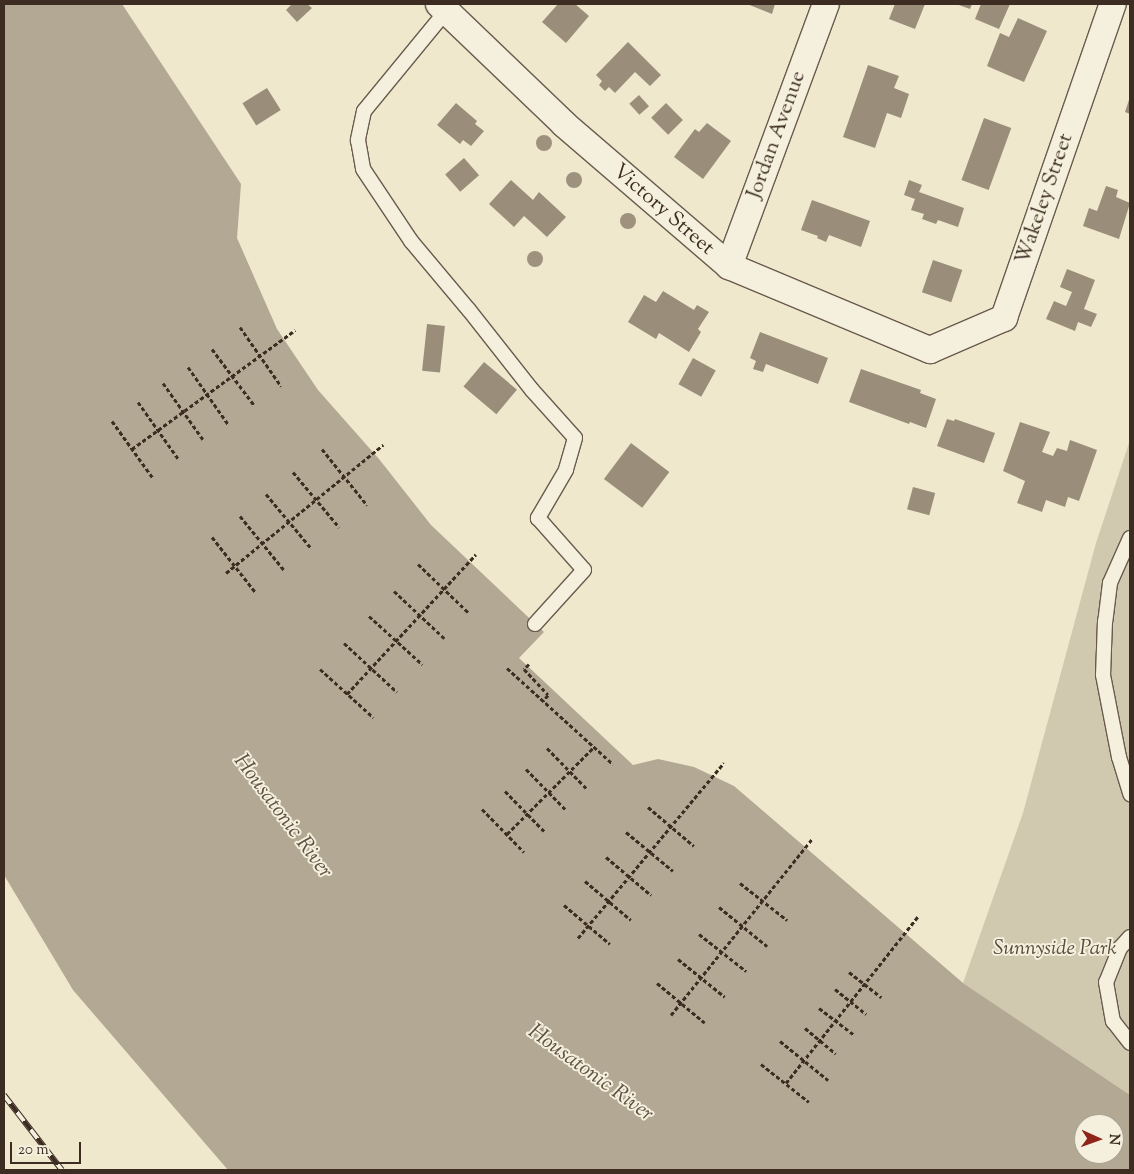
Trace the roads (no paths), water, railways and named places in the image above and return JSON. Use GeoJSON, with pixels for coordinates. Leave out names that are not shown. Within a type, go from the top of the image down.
{"type":"FeatureCollection","features":[{"type":"Feature","properties":{"kind":"street","name":"Jordan Avenue"},"geometry":{"type":"LineString","coordinates":[[729,266],[826,4]]}},
{"type":"Feature","properties":{"kind":"street","name":"Wakeley Street"},"geometry":{"type":"LineString","coordinates":[[930,350],[1004,318],[1113,4]]}},
{"type":"Feature","properties":{"kind":"street","name":"Victory Street"},"geometry":{"type":"LineString","coordinates":[[443,7],[564,124],[729,266],[930,350]]}},
{"type":"Feature","properties":{"kind":"lane"},"geometry":{"type":"LineString","coordinates":[[443,7],[364,111],[358,140],[363,169],[411,241],[469,310],[532,390],[575,438],[566,470],[538,518],[584,570],[535,624]]}},
{"type":"Feature","properties":{"kind":"lane"},"geometry":{"type":"LineString","coordinates":[[1130,538],[1110,583],[1105,621],[1104,676],[1119,757],[1130,794]]}},
{"type":"Feature","properties":{"kind":"lane"},"geometry":{"type":"LineString","coordinates":[[1130,938],[1120,948],[1106,982],[1113,1021],[1130,1043]]}},
{"type":"Feature","properties":{"kind":"water","name":"Housatonic River"},"geometry":{"type":"Polygon","coordinates":[[[4,4],[122,4],[241,184],[237,238],[277,329],[318,390],[379,459],[431,525],[544,632],[519,658],[633,765],[658,759],[694,767],[734,786],[963,983],[1130,1095],[1130,1170],[228,1170],[73,990],[4,875],[4,4]]]}},
{"type":"Feature","properties":{"kind":"railway"},"geometry":{"type":"LineString","coordinates":[[4,1095],[62,1170]]}},
{"type":"Feature","properties":{"kind":"park label","name":"Sunnyside Park"},"geometry":{"type":"Point","coordinates":[1055,949]}}]}
